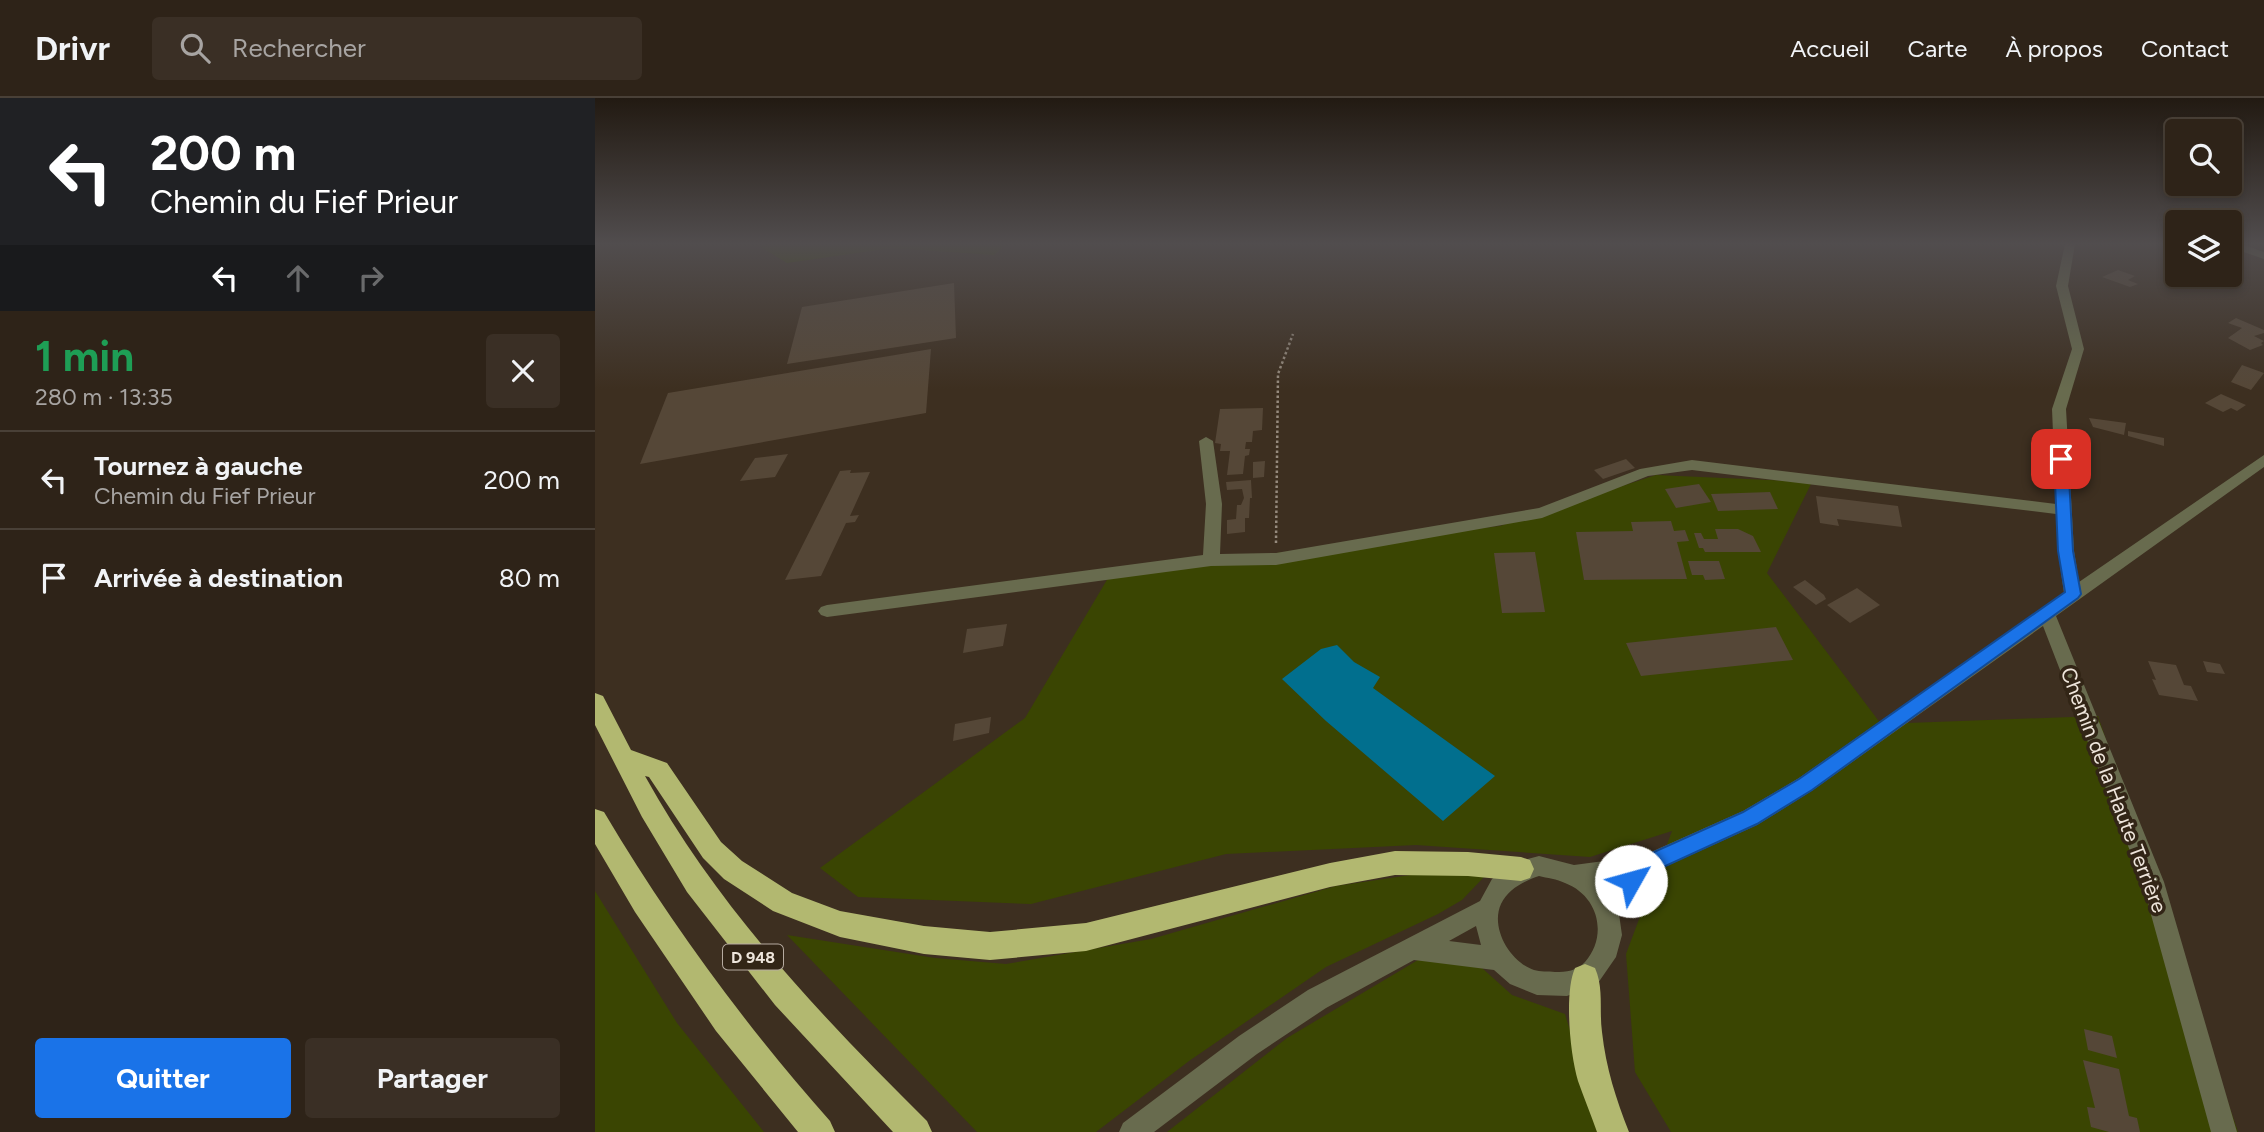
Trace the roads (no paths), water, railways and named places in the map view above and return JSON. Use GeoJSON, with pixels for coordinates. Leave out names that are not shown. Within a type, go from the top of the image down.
{"type":"FeatureCollection","features":[{"type":"Feature","properties":{"kind":"highway","name":"D 948"},"geometry":{"type":"LineString","coordinates":[[595,702],[622,757],[672,845],[760,967],[860,1076],[916,1132]]}},
{"type":"Feature","properties":{"kind":"highway"},"geometry":{"type":"LineString","coordinates":[[622,757],[658,770],[712,850],[733,870],[783,902],[805,913],[841,924],[924,940],[990,946],[1086,937],[1330,875],[1395,863],[1468,864],[1521,869]]}},
{"type":"Feature","properties":{"kind":"highway"},"geometry":{"type":"LineString","coordinates":[[595,820],[634,891],[698,986],[771,1079],[820,1132]]}},
{"type":"Feature","properties":{"kind":"highway"},"geometry":{"type":"LineString","coordinates":[[1585,978],[1585,1029],[1593,1078],[1613,1132]]}},
{"type":"Feature","properties":{"kind":"street"},"geometry":{"type":"LineString","coordinates":[[2064,292],[2078,349],[2059,409],[2063,510],[2073,594]]}},
{"type":"Feature","properties":{"kind":"street"},"geometry":{"type":"LineString","coordinates":[[1206,441],[1214,504],[1211,560]]}},
{"type":"Feature","properties":{"kind":"street"},"geometry":{"type":"LineString","coordinates":[[1577,874],[1643,866],[1750,818],[1806,784],[2264,460]]}},
{"type":"Feature","properties":{"kind":"street"},"geometry":{"type":"LineString","coordinates":[[827,611],[1211,560],[1276,559],[1542,513],[1645,472],[1692,466],[2063,510]]}},
{"type":"Feature","properties":{"kind":"street","name":"Chemin de la Haute Terrière"},"geometry":{"type":"LineString","coordinates":[[2046,612],[2153,883],[2224,1132]]}},
{"type":"Feature","properties":{"kind":"street"},"geometry":{"type":"LineString","coordinates":[[1608,910],[1643,866]]}},
{"type":"Feature","properties":{"kind":"street"},"geometry":{"type":"LineString","coordinates":[[1558,867],[1577,874],[1600,896],[1608,910],[1611,929],[1609,948],[1600,965],[1585,978],[1568,984],[1540,983],[1513,972],[1500,958],[1486,925],[1488,908],[1495,892],[1506,878],[1521,869],[1558,867]]}},
{"type":"Feature","properties":{"kind":"street"},"geometry":{"type":"LineString","coordinates":[[1132,1132],[1248,1045],[1317,999],[1488,908]]}},
{"type":"Feature","properties":{"kind":"street"},"geometry":{"type":"LineString","coordinates":[[1413,948],[1500,958]]}},
{"type":"Feature","properties":{"kind":"water"},"geometry":{"type":"Polygon","coordinates":[[[1337,645],[1354,662],[1380,677],[1373,688],[1495,776],[1443,821],[1326,721],[1282,679],[1321,649],[1337,645]]]}}]}
